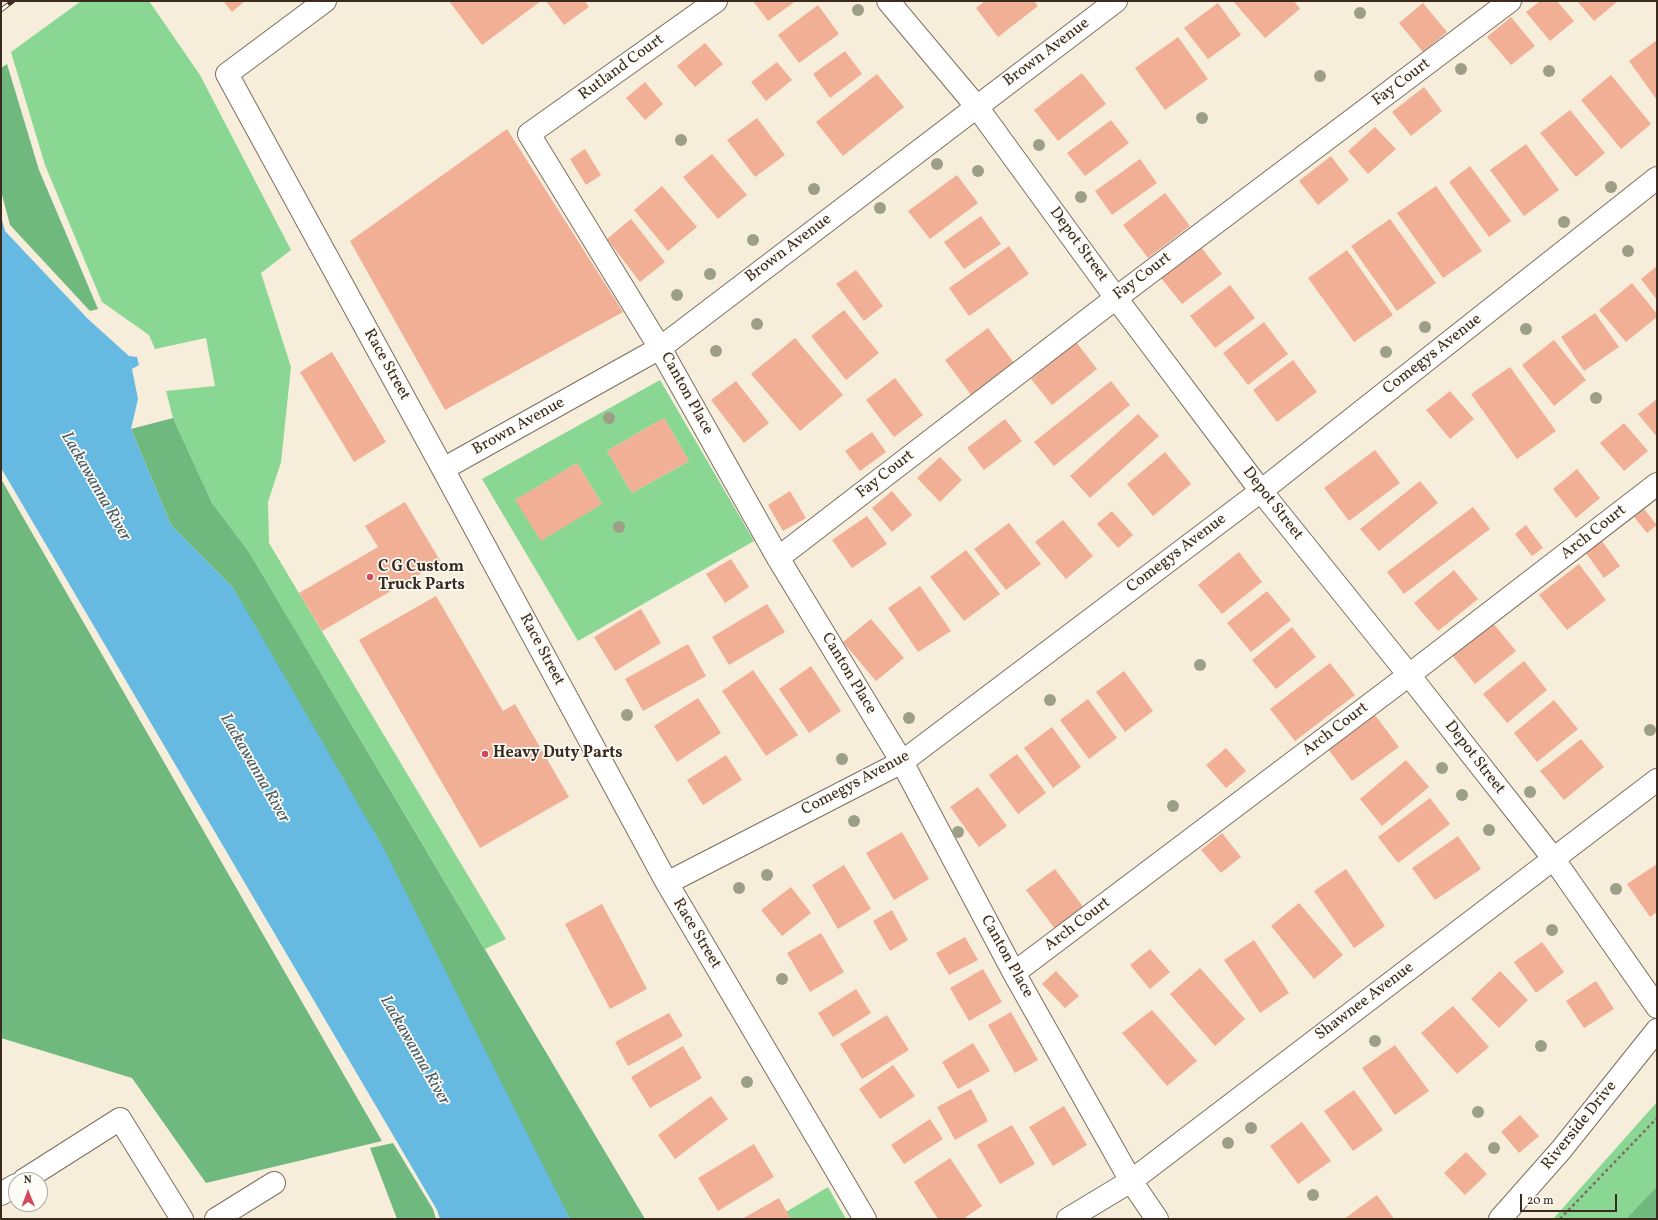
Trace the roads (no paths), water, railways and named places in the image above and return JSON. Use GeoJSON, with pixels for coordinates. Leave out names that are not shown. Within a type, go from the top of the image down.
{"type":"FeatureCollection","features":[{"type":"Feature","properties":{"kind":"street","name":"Race Street"},"geometry":{"type":"LineString","coordinates":[[325,1],[227,74],[443,469],[666,883],[865,1219]]}},
{"type":"Feature","properties":{"kind":"street","name":"Rutland Court"},"geometry":{"type":"LineString","coordinates":[[529,134],[716,1]]}},
{"type":"Feature","properties":{"kind":"street","name":"Depot Street"},"geometry":{"type":"LineString","coordinates":[[888,1],[977,106],[1116,298],[1261,491],[1409,675],[1553,858],[1657,1007]]}},
{"type":"Feature","properties":{"kind":"street","name":"Brown Avenue"},"geometry":{"type":"LineString","coordinates":[[443,469],[660,348],[1116,1]]}},
{"type":"Feature","properties":{"kind":"street","name":"Fay Court"},"geometry":{"type":"LineString","coordinates":[[778,558],[1116,298],[1510,1]]}},
{"type":"Feature","properties":{"kind":"street","name":"Canton Place"},"geometry":{"type":"LineString","coordinates":[[529,134],[660,348],[778,558],[902,762],[1014,973],[1131,1181],[1157,1219]]}},
{"type":"Feature","properties":{"kind":"street","name":"Comegys Avenue"},"geometry":{"type":"LineString","coordinates":[[666,883],[902,762],[1261,491],[1657,178]]}},
{"type":"Feature","properties":{"kind":"street","name":"Arch Court"},"geometry":{"type":"LineString","coordinates":[[1014,973],[1409,675],[1657,484]]}},
{"type":"Feature","properties":{"kind":"street","name":"Shawnee Avenue"},"geometry":{"type":"LineString","coordinates":[[1068,1219],[1131,1181],[1657,780]]}},
{"type":"Feature","properties":{"kind":"street","name":"Riverside Drive"},"geometry":{"type":"LineString","coordinates":[[1500,1219],[1561,1150],[1657,1030]]}},
{"type":"Feature","properties":{"kind":"street"},"geometry":{"type":"LineString","coordinates":[[37,1172],[120,1119],[182,1219]]}},
{"type":"Feature","properties":{"kind":"street"},"geometry":{"type":"LineString","coordinates":[[216,1219],[274,1183]]}},
{"type":"Feature","properties":{"kind":"water","name":"Lackawanna River"},"geometry":{"type":"Polygon","coordinates":[[[1,216],[5,231],[88,319],[129,356],[137,357],[139,365],[132,369],[138,399],[131,429],[171,525],[234,589],[383,847],[570,1219],[440,1219],[437,1210],[1,468],[1,216]]]}},
{"type":"Feature","properties":{"kind":"railway"},"geometry":{"type":"LineString","coordinates":[[1,10],[13,1]]}},
{"type":"Feature","properties":{"kind":"place","name":"C G Custom Truck Parts"},"geometry":{"type":"Point","coordinates":[370,577]}},
{"type":"Feature","properties":{"kind":"place","name":"Heavy Duty Parts"},"geometry":{"type":"Point","coordinates":[485,754]}}]}
